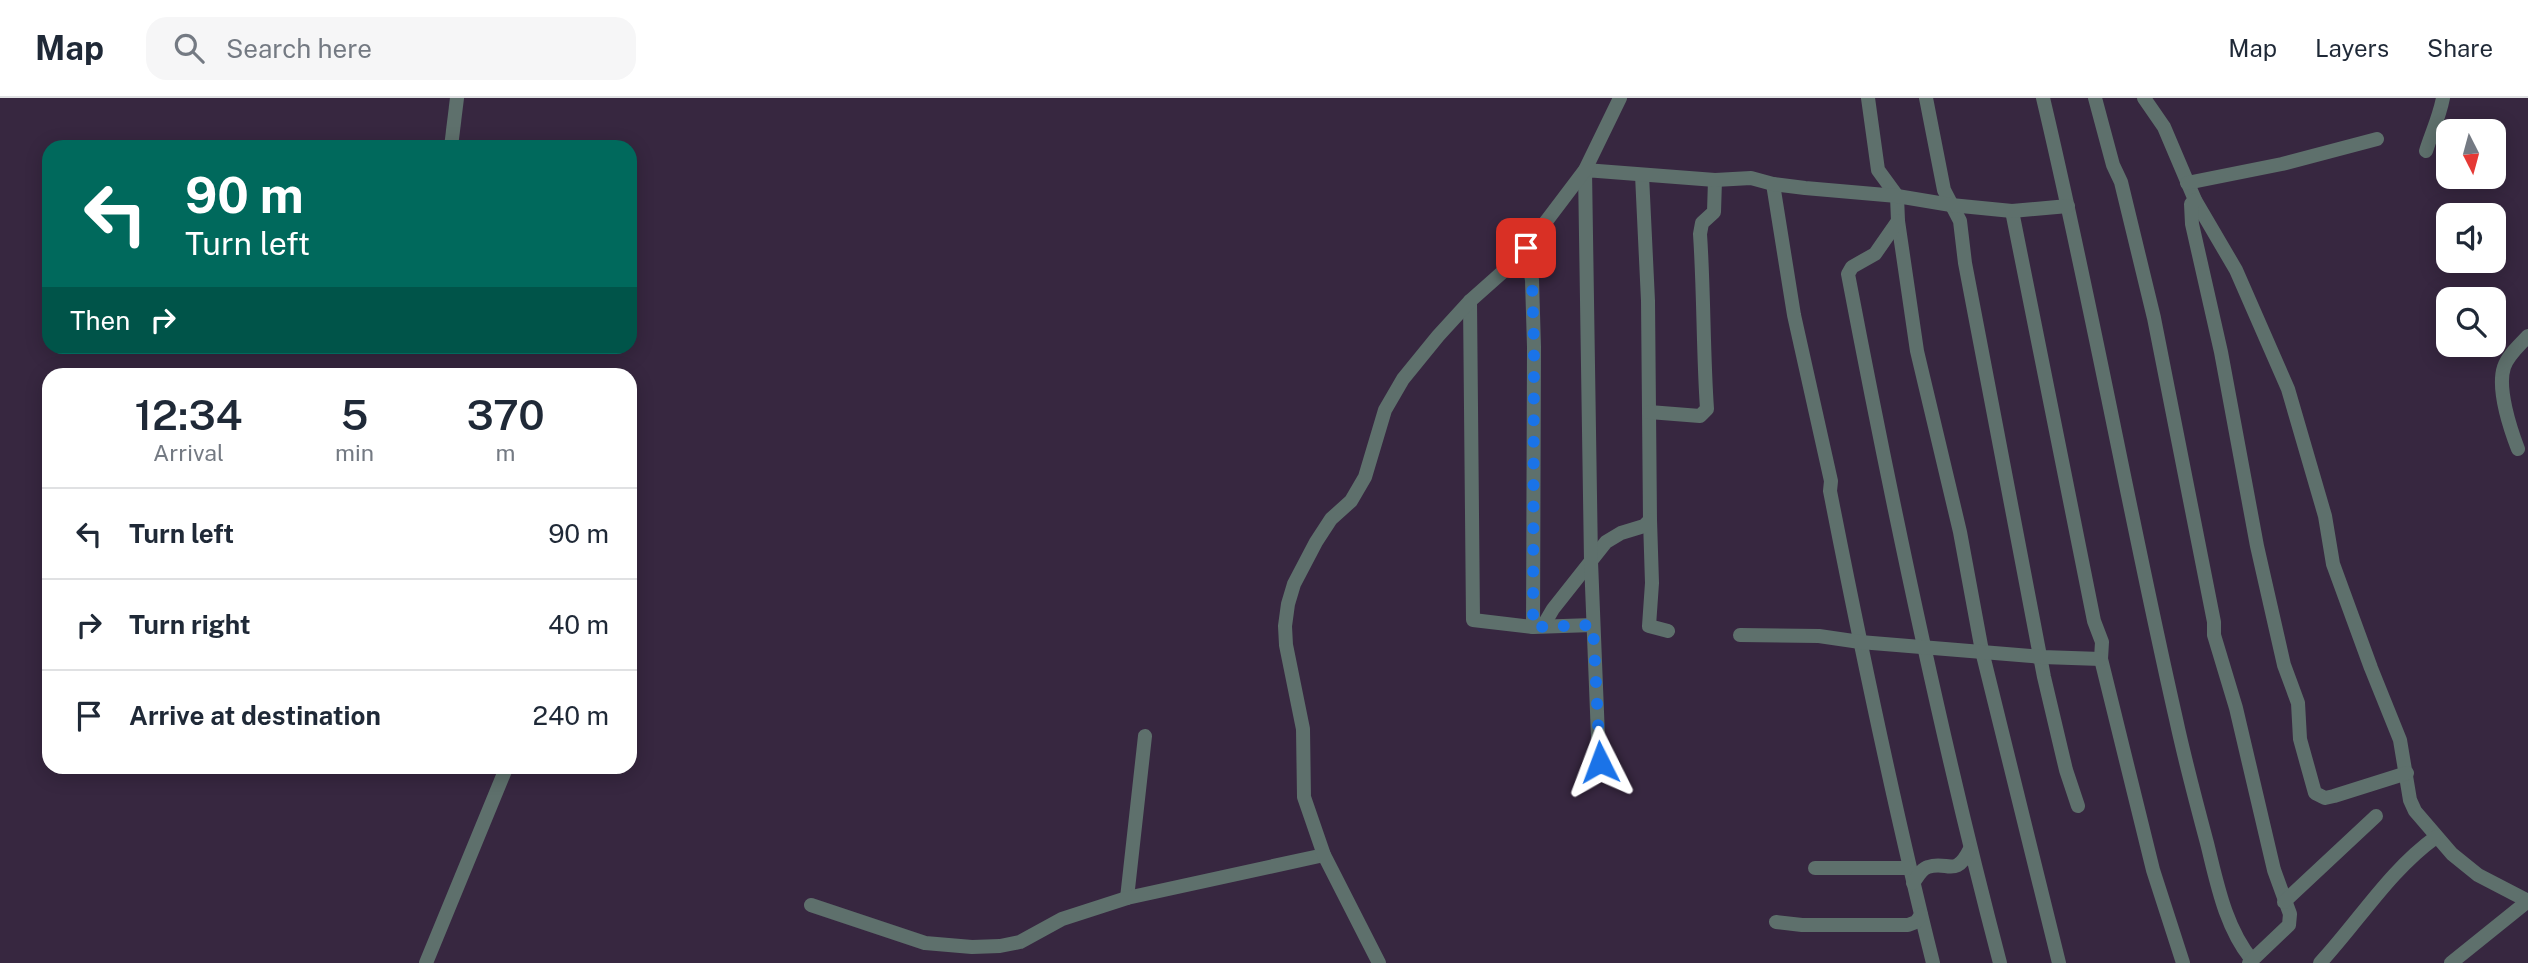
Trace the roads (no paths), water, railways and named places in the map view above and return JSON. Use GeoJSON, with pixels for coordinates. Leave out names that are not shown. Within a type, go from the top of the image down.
{"type":"FeatureCollection","features":[{"type":"Feature","properties":{"kind":"street"},"geometry":{"type":"LineString","coordinates":[[452,140],[457,98]]}},
{"type":"Feature","properties":{"kind":"street"},"geometry":{"type":"LineString","coordinates":[[1379,963],[1324,855],[1304,797],[1303,729],[1286,645],[1284,626],[1287,604],[1294,584],[1316,542],[1331,519],[1351,500],[1365,477],[1385,410],[1403,379],[1438,336],[1526,248],[1584,170],[1619,98]]}},
{"type":"Feature","properties":{"kind":"street"},"geometry":{"type":"LineString","coordinates":[[1868,98],[1878,170],[1897,196],[1898,221],[1917,351],[1960,532],[1982,651],[2059,963]]}},
{"type":"Feature","properties":{"kind":"street"},"geometry":{"type":"LineString","coordinates":[[1926,98],[1944,190],[1960,221],[2044,677],[2078,806]]}},
{"type":"Feature","properties":{"kind":"street"},"geometry":{"type":"LineString","coordinates":[[2043,98],[2187,766],[2228,916],[2238,943],[2250,962],[2289,925],[2290,914],[2274,870],[2236,708],[2214,635],[2214,622],[2154,318],[2124,191],[2113,165],[2095,98]]}},
{"type":"Feature","properties":{"kind":"street"},"geometry":{"type":"LineString","coordinates":[[2144,98],[2164,127],[2195,200],[2236,270],[2288,390],[2325,516],[2333,564],[2400,740],[2414,811],[2452,854],[2478,875],[2528,901],[2451,963]]}},
{"type":"Feature","properties":{"kind":"street"},"geometry":{"type":"LineString","coordinates":[[2426,151],[2437,126],[2443,98]]}},
{"type":"Feature","properties":{"kind":"street"},"geometry":{"type":"LineString","coordinates":[[2187,183],[2282,164],[2377,139]]}},
{"type":"Feature","properties":{"kind":"street"},"geometry":{"type":"LineString","coordinates":[[1584,170],[1715,180],[1751,178],[1773,184],[2012,211],[2068,206]]}},
{"type":"Feature","properties":{"kind":"street"},"geometry":{"type":"LineString","coordinates":[[1584,170],[1591,561],[1600,762]]}},
{"type":"Feature","properties":{"kind":"street"},"geometry":{"type":"LineString","coordinates":[[1642,175],[1648,301],[1652,583],[1649,626],[1668,631]]}},
{"type":"Feature","properties":{"kind":"street"},"geometry":{"type":"LineString","coordinates":[[1649,412],[1700,416],[1707,409],[1702,347],[1705,304],[1700,234],[1702,223],[1714,212],[1715,180]]}},
{"type":"Feature","properties":{"kind":"street"},"geometry":{"type":"LineString","coordinates":[[1773,184],[1794,316],[1830,481],[1860,642],[1909,867],[1933,963]]}},
{"type":"Feature","properties":{"kind":"street"},"geometry":{"type":"LineString","coordinates":[[2195,200],[2191,204],[2192,224],[2221,352],[2263,572],[2284,665],[2298,703],[2300,739],[2315,793],[2325,798],[2407,773]]}},
{"type":"Feature","properties":{"kind":"street"},"geometry":{"type":"LineString","coordinates":[[2012,211],[2094,621],[2102,642],[2101,659],[2153,870],[2183,963]]}},
{"type":"Feature","properties":{"kind":"street"},"geometry":{"type":"LineString","coordinates":[[1898,221],[1875,254],[1852,267],[1848,274],[1923,647],[1970,849],[2000,963]]}},
{"type":"Feature","properties":{"kind":"street"},"geometry":{"type":"LineString","coordinates":[[1526,248],[1532,280],[1534,347],[1532,600],[1538,627]]}},
{"type":"Feature","properties":{"kind":"street"},"geometry":{"type":"LineString","coordinates":[[1470,302],[1473,620],[1538,627],[1593,625]]}},
{"type":"Feature","properties":{"kind":"street"},"geometry":{"type":"LineString","coordinates":[[2518,449],[2507,416],[2503,372],[2507,361],[2528,335]]}},
{"type":"Feature","properties":{"kind":"street"},"geometry":{"type":"LineString","coordinates":[[1538,627],[1613,537],[1644,526],[1650,520]]}},
{"type":"Feature","properties":{"kind":"street"},"geometry":{"type":"LineString","coordinates":[[1532,600],[1564,594]]}},
{"type":"Feature","properties":{"kind":"street"},"geometry":{"type":"LineString","coordinates":[[1740,635],[1819,636],[1860,642],[2042,657],[2101,659]]}},
{"type":"Feature","properties":{"kind":"street"},"geometry":{"type":"LineString","coordinates":[[1127,898],[1145,736]]}},
{"type":"Feature","properties":{"kind":"street"},"geometry":{"type":"LineString","coordinates":[[426,963],[504,774]]}},
{"type":"Feature","properties":{"kind":"street"},"geometry":{"type":"LineString","coordinates":[[2284,902],[2376,816]]}},
{"type":"Feature","properties":{"kind":"street"},"geometry":{"type":"LineString","coordinates":[[2320,963],[2393,876],[2436,837]]}},
{"type":"Feature","properties":{"kind":"street"},"geometry":{"type":"LineString","coordinates":[[1913,883],[1931,866],[1961,864],[1970,849]]}},
{"type":"Feature","properties":{"kind":"street"},"geometry":{"type":"LineString","coordinates":[[811,905],[903,938],[925,943],[972,947],[1020,942],[1062,919],[1127,898],[1324,855]]}},
{"type":"Feature","properties":{"kind":"street"},"geometry":{"type":"LineString","coordinates":[[1815,868],[1909,867]]}},
{"type":"Feature","properties":{"kind":"street"},"geometry":{"type":"LineString","coordinates":[[1776,922],[1802,925],[1908,925],[1916,922],[1921,915]]}}]}
